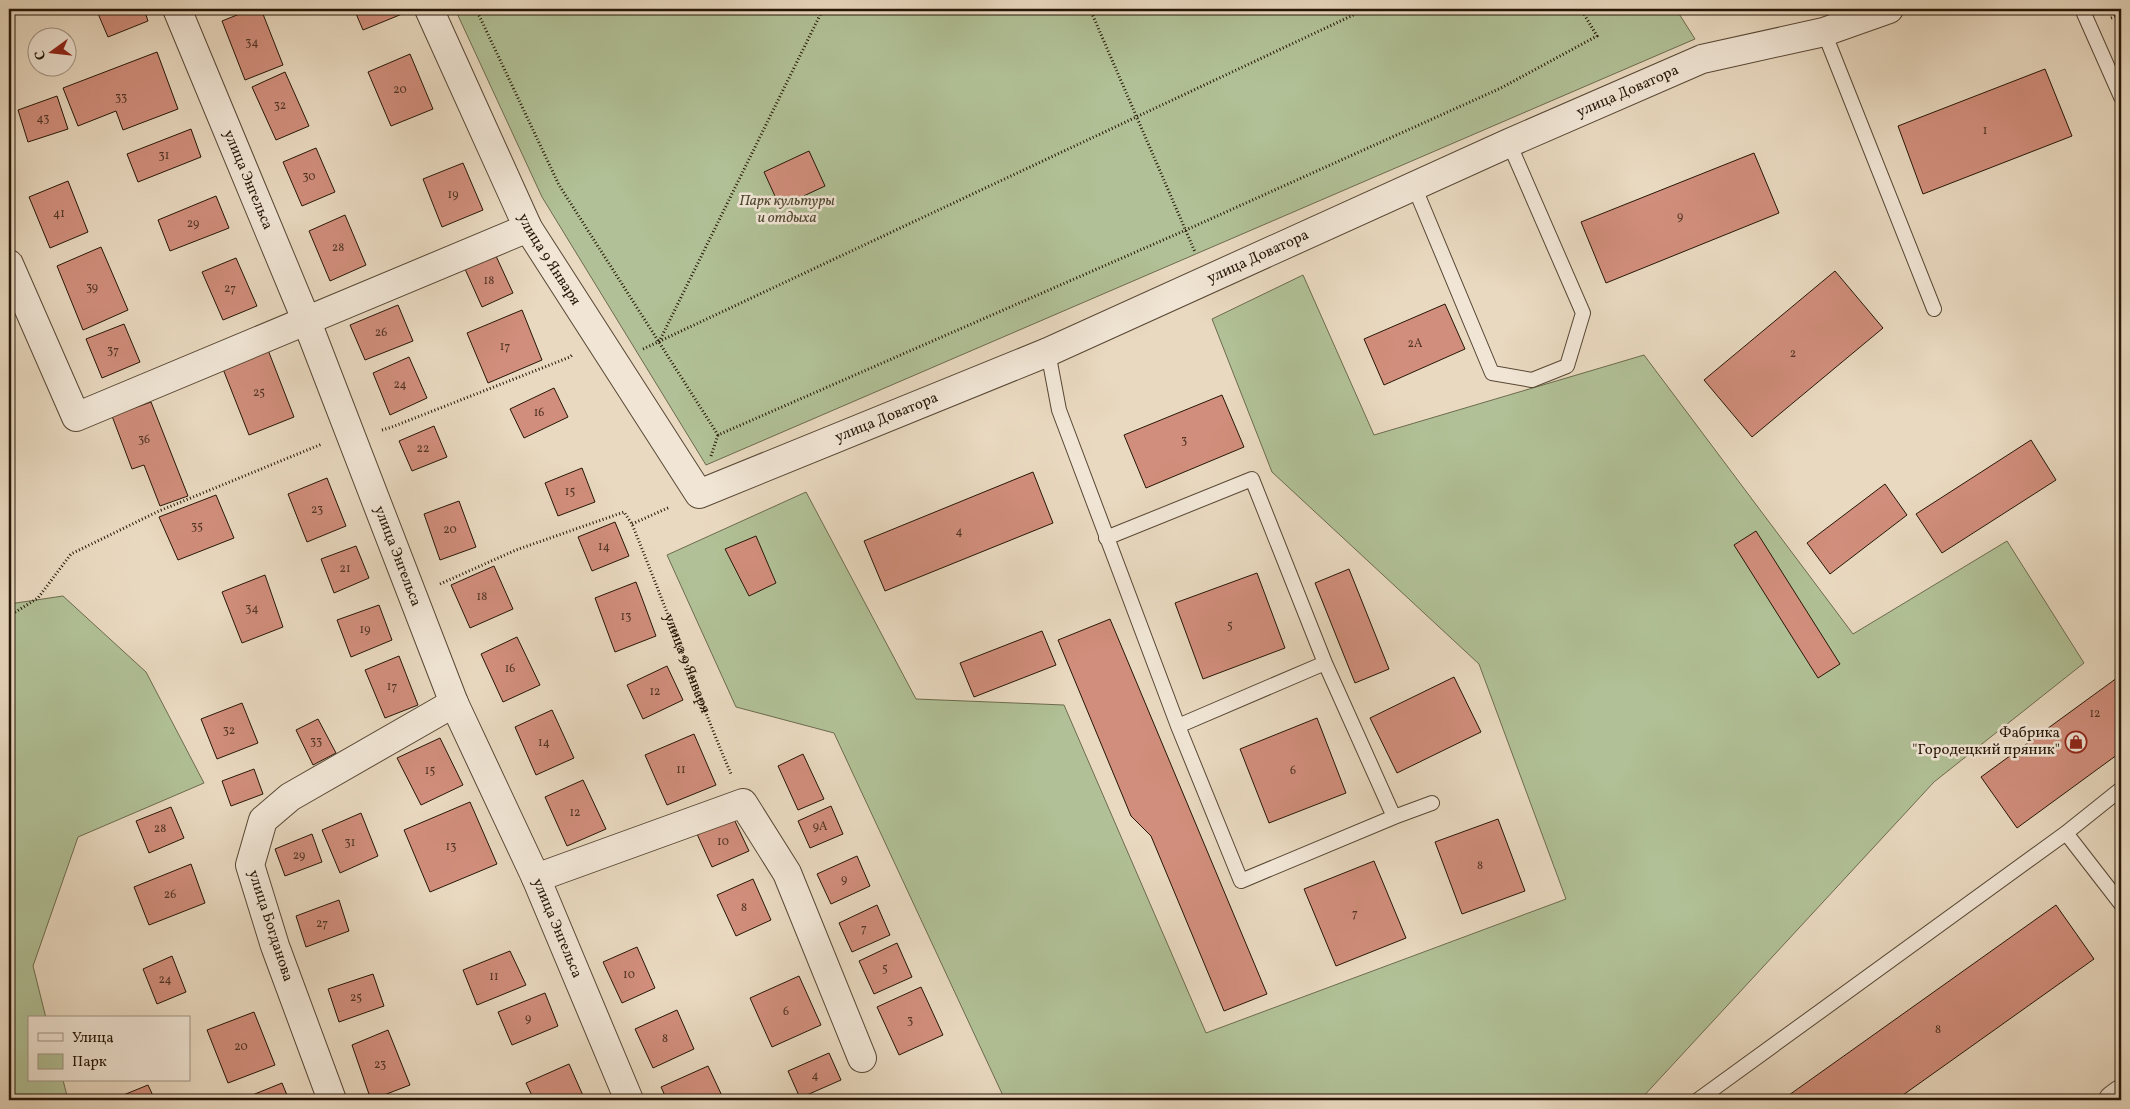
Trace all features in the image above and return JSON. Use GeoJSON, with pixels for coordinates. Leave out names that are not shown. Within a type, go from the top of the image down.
{"type":"FeatureCollection","features":[{"type":"Feature","properties":{"kind":"street","name":"улица Энгельса"},"geometry":{"type":"LineString","coordinates":[[177,9],[307,322],[454,703],[536,878],[629,1100]]}},
{"type":"Feature","properties":{"kind":"street","name":"улица 9 Января"},"geometry":{"type":"LineString","coordinates":[[429,9],[528,228],[699,494]]}},
{"type":"Feature","properties":{"kind":"street","name":"улица Доватора"},"geometry":{"type":"LineString","coordinates":[[699,494],[1048,352],[1509,143],[1702,59],[1824,32],[1889,9]]}},
{"type":"Feature","properties":{"kind":"street"},"geometry":{"type":"LineString","coordinates":[[9,264],[76,417],[528,228]]}},
{"type":"Feature","properties":{"kind":"street","name":"улица Богданова"},"geometry":{"type":"LineString","coordinates":[[332,1100],[275,946],[250,865],[263,820],[290,798],[454,703]]}},
{"type":"Feature","properties":{"kind":"street"},"geometry":{"type":"LineString","coordinates":[[536,878],[743,803],[788,873],[862,1058]]}},
{"type":"Feature","properties":{"kind":"street"},"geometry":{"type":"LineString","coordinates":[[2113,1100],[2121,1094]]}},
{"type":"Feature","properties":{"kind":"lane"},"geometry":{"type":"LineString","coordinates":[[2082,9],[2121,97]]}},
{"type":"Feature","properties":{"kind":"lane"},"geometry":{"type":"LineString","coordinates":[[1824,32],[1934,309]]}},
{"type":"Feature","properties":{"kind":"lane"},"geometry":{"type":"LineString","coordinates":[[1414,186],[1492,373],[1532,380],[1567,366],[1583,313],[1509,143]]}},
{"type":"Feature","properties":{"kind":"lane"},"geometry":{"type":"LineString","coordinates":[[1048,352],[1059,410],[1178,726],[1241,880],[1432,803]]}},
{"type":"Feature","properties":{"kind":"lane"},"geometry":{"type":"LineString","coordinates":[[1106,538],[1252,479],[1325,663],[1394,817]]}},
{"type":"Feature","properties":{"kind":"lane"},"geometry":{"type":"LineString","coordinates":[[1178,726],[1325,663]]}},
{"type":"Feature","properties":{"kind":"lane"},"geometry":{"type":"LineString","coordinates":[[1698,1100],[2066,833],[2121,789]]}},
{"type":"Feature","properties":{"kind":"lane"},"geometry":{"type":"LineString","coordinates":[[2066,833],[2121,904]]}},
{"type":"Feature","properties":{"kind":"path"},"geometry":{"type":"LineString","coordinates":[[476,9],[559,185],[718,435],[1186,230],[1501,88],[1597,36],[1581,9]]}},
{"type":"Feature","properties":{"kind":"path"},"geometry":{"type":"LineString","coordinates":[[659,343],[824,9]]}},
{"type":"Feature","properties":{"kind":"path"},"geometry":{"type":"LineString","coordinates":[[1090,9],[1207,280]]}},
{"type":"Feature","properties":{"kind":"path"},"geometry":{"type":"LineString","coordinates":[[613,361],[659,343],[1366,9]]}},
{"type":"Feature","properties":{"kind":"path"},"geometry":{"type":"LineString","coordinates":[[9,616],[38,598],[71,554],[159,510],[335,439],[392,428],[570,357],[596,334]]}},
{"type":"Feature","properties":{"kind":"path"},"geometry":{"type":"LineString","coordinates":[[413,596],[516,550],[624,512],[632,524],[699,494]]}},
{"type":"Feature","properties":{"kind":"path","name":"улица 9 Января"},"geometry":{"type":"LineString","coordinates":[[632,524],[667,609],[702,707],[743,803]]}},
{"type":"Feature","properties":{"kind":"green space","name":"Парк культуры и отдыха"},"geometry":{"type":"Polygon","coordinates":[[[455,9],[1676,9],[1695,39],[706,465],[542,197],[455,9]]]}},
{"type":"Feature","properties":{"kind":"green space"},"geometry":{"type":"Polygon","coordinates":[[[1303,275],[1374,435],[1644,355],[1853,634],[2007,541],[2084,663],[1934,782],[1640,1100],[1005,1100],[834,733],[736,707],[667,555],[806,492],[916,699],[1064,705],[1206,1033],[1566,899],[1479,664],[1272,472],[1212,319],[1303,275]]]}},
{"type":"Feature","properties":{"kind":"green space"},"geometry":{"type":"Polygon","coordinates":[[[63,596],[146,672],[204,783],[78,837],[33,966],[46,1016],[28,1016],[28,1082],[64,1082],[68,1100],[9,1100],[9,604],[63,596]]]}},
{"type":"Feature","properties":{"kind":"building"},"geometry":{"type":"Polygon","coordinates":[[[96,9],[144,9],[148,21],[108,37],[96,9]]]}},
{"type":"Feature","properties":{"kind":"building"},"geometry":{"type":"Polygon","coordinates":[[[252,9],[261,9],[283,65],[245,80],[222,21],[252,9]]]}},
{"type":"Feature","properties":{"kind":"building"},"geometry":{"type":"Polygon","coordinates":[[[354,9],[399,9],[402,14],[363,30],[354,9]]]}},
{"type":"Feature","properties":{"kind":"building"},"geometry":{"type":"Polygon","coordinates":[[[157,52],[178,109],[123,130],[116,111],[78,126],[63,88],[157,52]]]}},
{"type":"Feature","properties":{"kind":"building"},"geometry":{"type":"Polygon","coordinates":[[[410,54],[433,109],[391,126],[368,72],[410,54]]]}},
{"type":"Feature","properties":{"kind":"building"},"geometry":{"type":"Polygon","coordinates":[[[2045,69],[2072,136],[1923,194],[1898,126],[2045,69]]]}},
{"type":"Feature","properties":{"kind":"building"},"geometry":{"type":"Polygon","coordinates":[[[285,72],[309,126],[276,140],[252,87],[285,72]]]}},
{"type":"Feature","properties":{"kind":"building"},"geometry":{"type":"Polygon","coordinates":[[[57,96],[68,129],[28,142],[18,110],[57,96]]]}},
{"type":"Feature","properties":{"kind":"building"},"geometry":{"type":"Polygon","coordinates":[[[191,129],[201,157],[138,182],[127,154],[191,129]]]}},
{"type":"Feature","properties":{"kind":"building"},"geometry":{"type":"Polygon","coordinates":[[[316,148],[335,192],[302,206],[283,162],[316,148]]]}},
{"type":"Feature","properties":{"kind":"building"},"geometry":{"type":"Polygon","coordinates":[[[809,151],[825,186],[780,207],[764,172],[809,151]]]}},
{"type":"Feature","properties":{"kind":"building"},"geometry":{"type":"Polygon","coordinates":[[[1754,153],[1779,213],[1606,283],[1581,222],[1754,153]]]}},
{"type":"Feature","properties":{"kind":"building"},"geometry":{"type":"Polygon","coordinates":[[[463,163],[483,210],[442,227],[423,179],[463,163]]]}},
{"type":"Feature","properties":{"kind":"building"},"geometry":{"type":"Polygon","coordinates":[[[68,181],[88,232],[50,248],[29,197],[68,181]]]}},
{"type":"Feature","properties":{"kind":"building"},"geometry":{"type":"Polygon","coordinates":[[[216,196],[229,228],[170,251],[158,220],[216,196]]]}},
{"type":"Feature","properties":{"kind":"building"},"geometry":{"type":"Polygon","coordinates":[[[345,215],[366,265],[330,281],[309,231],[345,215]]]}},
{"type":"Feature","properties":{"kind":"building"},"geometry":{"type":"Polygon","coordinates":[[[101,247],[128,310],[83,330],[57,266],[101,247]]]}},
{"type":"Feature","properties":{"kind":"building"},"geometry":{"type":"Polygon","coordinates":[[[496,256],[513,293],[482,307],[465,269],[496,256]]]}},
{"type":"Feature","properties":{"kind":"building"},"geometry":{"type":"Polygon","coordinates":[[[236,258],[257,306],[223,320],[202,272],[236,258]]]}},
{"type":"Feature","properties":{"kind":"building"},"geometry":{"type":"Polygon","coordinates":[[[1835,271],[1883,328],[1752,437],[1704,380],[1835,271]]]}},
{"type":"Feature","properties":{"kind":"building"},"geometry":{"type":"Polygon","coordinates":[[[1445,304],[1465,349],[1384,385],[1364,339],[1445,304]]]}},
{"type":"Feature","properties":{"kind":"building"},"geometry":{"type":"Polygon","coordinates":[[[398,305],[413,341],[365,360],[350,325],[398,305]]]}},
{"type":"Feature","properties":{"kind":"building"},"geometry":{"type":"Polygon","coordinates":[[[522,310],[542,360],[488,383],[467,333],[522,310]]]}},
{"type":"Feature","properties":{"kind":"building"},"geometry":{"type":"Polygon","coordinates":[[[124,324],[140,362],[102,378],[86,339],[124,324]]]}},
{"type":"Feature","properties":{"kind":"building"},"geometry":{"type":"Polygon","coordinates":[[[268,350],[294,417],[249,435],[223,369],[268,350]]]}},
{"type":"Feature","properties":{"kind":"building"},"geometry":{"type":"Polygon","coordinates":[[[409,357],[427,398],[390,415],[373,373],[409,357]]]}},
{"type":"Feature","properties":{"kind":"building"},"geometry":{"type":"Polygon","coordinates":[[[554,388],[568,417],[524,438],[510,409],[554,388]]]}},
{"type":"Feature","properties":{"kind":"building"},"geometry":{"type":"Polygon","coordinates":[[[1222,395],[1244,447],[1146,488],[1124,435],[1222,395]]]}},
{"type":"Feature","properties":{"kind":"building"},"geometry":{"type":"Polygon","coordinates":[[[151,402],[188,496],[160,506],[144,465],[132,469],[112,416],[151,402]]]}},
{"type":"Feature","properties":{"kind":"building"},"geometry":{"type":"Polygon","coordinates":[[[434,426],[447,457],[412,471],[399,441],[434,426]]]}},
{"type":"Feature","properties":{"kind":"building"},"geometry":{"type":"Polygon","coordinates":[[[2031,440],[2056,480],[1942,553],[1916,514],[2031,440]]]}},
{"type":"Feature","properties":{"kind":"building"},"geometry":{"type":"Polygon","coordinates":[[[582,468],[595,502],[558,516],[545,483],[582,468]]]}},
{"type":"Feature","properties":{"kind":"building"},"geometry":{"type":"Polygon","coordinates":[[[1033,472],[1053,523],[885,591],[864,541],[1033,472]]]}},
{"type":"Feature","properties":{"kind":"building"},"geometry":{"type":"Polygon","coordinates":[[[327,478],[346,526],[307,542],[288,494],[327,478]]]}},
{"type":"Feature","properties":{"kind":"building"},"geometry":{"type":"Polygon","coordinates":[[[1885,484],[1907,515],[1830,574],[1807,543],[1885,484]]]}},
{"type":"Feature","properties":{"kind":"building"},"geometry":{"type":"Polygon","coordinates":[[[216,495],[234,538],[178,560],[159,517],[216,495]]]}},
{"type":"Feature","properties":{"kind":"building"},"geometry":{"type":"Polygon","coordinates":[[[459,501],[476,547],[440,560],[424,514],[459,501]]]}},
{"type":"Feature","properties":{"kind":"building"},"geometry":{"type":"Polygon","coordinates":[[[615,522],[629,556],[592,571],[578,537],[615,522]]]}},
{"type":"Feature","properties":{"kind":"building"},"geometry":{"type":"Polygon","coordinates":[[[1756,531],[1840,664],[1818,678],[1734,545],[1756,531]]]}},
{"type":"Feature","properties":{"kind":"building"},"geometry":{"type":"Polygon","coordinates":[[[756,536],[776,583],[749,596],[725,549],[756,536]]]}},
{"type":"Feature","properties":{"kind":"building"},"geometry":{"type":"Polygon","coordinates":[[[356,546],[369,578],[334,593],[321,559],[356,546]]]}},
{"type":"Feature","properties":{"kind":"building"},"geometry":{"type":"Polygon","coordinates":[[[494,566],[513,609],[470,628],[451,585],[494,566]]]}},
{"type":"Feature","properties":{"kind":"building"},"geometry":{"type":"Polygon","coordinates":[[[1349,569],[1389,669],[1355,683],[1315,583],[1349,569]]]}},
{"type":"Feature","properties":{"kind":"building"},"geometry":{"type":"Polygon","coordinates":[[[1257,573],[1285,648],[1203,679],[1175,603],[1257,573]]]}},
{"type":"Feature","properties":{"kind":"building"},"geometry":{"type":"Polygon","coordinates":[[[265,575],[283,627],[242,643],[222,592],[265,575]]]}},
{"type":"Feature","properties":{"kind":"building"},"geometry":{"type":"Polygon","coordinates":[[[636,582],[656,636],[615,652],[595,598],[636,582]]]}},
{"type":"Feature","properties":{"kind":"building"},"geometry":{"type":"Polygon","coordinates":[[[379,605],[392,640],[351,657],[337,620],[379,605]]]}},
{"type":"Feature","properties":{"kind":"building"},"geometry":{"type":"Polygon","coordinates":[[[1110,619],[1267,994],[1224,1011],[1151,836],[1131,816],[1058,640],[1110,619]]]}},
{"type":"Feature","properties":{"kind":"building"},"geometry":{"type":"Polygon","coordinates":[[[1042,631],[1056,665],[974,697],[960,663],[1042,631]]]}},
{"type":"Feature","properties":{"kind":"building"},"geometry":{"type":"Polygon","coordinates":[[[517,637],[540,685],[503,702],[481,654],[517,637]]]}},
{"type":"Feature","properties":{"kind":"building"},"geometry":{"type":"Polygon","coordinates":[[[399,656],[418,705],[385,718],[365,670],[399,656]]]}},
{"type":"Feature","properties":{"kind":"building"},"geometry":{"type":"Polygon","coordinates":[[[667,666],[683,700],[643,719],[627,685],[667,666]]]}},
{"type":"Feature","properties":{"kind":"building"},"geometry":{"type":"Polygon","coordinates":[[[2121,675],[2121,752],[2017,828],[1981,777],[2121,675]]]}},
{"type":"Feature","properties":{"kind":"building"},"geometry":{"type":"Polygon","coordinates":[[[1454,677],[1481,732],[1397,773],[1370,718],[1454,677]]]}},
{"type":"Feature","properties":{"kind":"building"},"geometry":{"type":"Polygon","coordinates":[[[242,703],[258,743],[217,759],[201,719],[242,703]]]}},
{"type":"Feature","properties":{"kind":"building"},"geometry":{"type":"Polygon","coordinates":[[[552,710],[574,758],[536,775],[515,727],[552,710]]]}},
{"type":"Feature","properties":{"kind":"building"},"geometry":{"type":"Polygon","coordinates":[[[1317,718],[1346,793],[1269,823],[1240,749],[1317,718]]]}},
{"type":"Feature","properties":{"kind":"building"},"geometry":{"type":"Polygon","coordinates":[[[318,719],[336,753],[313,765],[296,730],[318,719]]]}},
{"type":"Feature","properties":{"kind":"building"},"geometry":{"type":"Polygon","coordinates":[[[694,734],[716,785],[667,805],[645,755],[694,734]]]}},
{"type":"Feature","properties":{"kind":"building"},"geometry":{"type":"Polygon","coordinates":[[[440,738],[463,785],[421,805],[397,758],[440,738]]]}},
{"type":"Feature","properties":{"kind":"building"},"geometry":{"type":"Polygon","coordinates":[[[803,754],[824,799],[798,810],[778,766],[803,754]]]}},
{"type":"Feature","properties":{"kind":"building"},"geometry":{"type":"Polygon","coordinates":[[[254,769],[263,794],[231,806],[222,781],[254,769]]]}},
{"type":"Feature","properties":{"kind":"building"},"geometry":{"type":"Polygon","coordinates":[[[583,780],[606,829],[567,846],[545,797],[583,780]]]}},
{"type":"Feature","properties":{"kind":"building"},"geometry":{"type":"Polygon","coordinates":[[[470,802],[497,864],[430,892],[404,830],[470,802]]]}},
{"type":"Feature","properties":{"kind":"building"},"geometry":{"type":"Polygon","coordinates":[[[831,806],[843,834],[810,848],[798,821],[831,806]]]}},
{"type":"Feature","properties":{"kind":"building"},"geometry":{"type":"Polygon","coordinates":[[[171,807],[184,838],[149,853],[136,821],[171,807]]]}},
{"type":"Feature","properties":{"kind":"building"},"geometry":{"type":"Polygon","coordinates":[[[361,813],[378,856],[340,873],[322,830],[361,813]]]}},
{"type":"Feature","properties":{"kind":"building"},"geometry":{"type":"Polygon","coordinates":[[[733,817],[749,851],[712,867],[697,834],[733,817]]]}},
{"type":"Feature","properties":{"kind":"building"},"geometry":{"type":"Polygon","coordinates":[[[1498,819],[1525,891],[1462,914],[1435,842],[1498,819]]]}},
{"type":"Feature","properties":{"kind":"building"},"geometry":{"type":"Polygon","coordinates":[[[312,834],[322,862],[285,876],[275,849],[312,834]]]}},
{"type":"Feature","properties":{"kind":"building"},"geometry":{"type":"Polygon","coordinates":[[[857,856],[870,886],[831,904],[817,874],[857,856]]]}},
{"type":"Feature","properties":{"kind":"building"},"geometry":{"type":"Polygon","coordinates":[[[1374,861],[1406,938],[1336,966],[1304,889],[1374,861]]]}},
{"type":"Feature","properties":{"kind":"building"},"geometry":{"type":"Polygon","coordinates":[[[191,864],[205,903],[149,925],[134,887],[191,864]]]}},
{"type":"Feature","properties":{"kind":"building"},"geometry":{"type":"Polygon","coordinates":[[[753,879],[771,920],[736,936],[717,895],[753,879]]]}},
{"type":"Feature","properties":{"kind":"building"},"geometry":{"type":"Polygon","coordinates":[[[339,900],[349,931],[306,947],[296,916],[339,900]]]}},
{"type":"Feature","properties":{"kind":"building"},"geometry":{"type":"Polygon","coordinates":[[[877,905],[890,935],[852,952],[839,923],[877,905]]]}},
{"type":"Feature","properties":{"kind":"building"},"geometry":{"type":"Polygon","coordinates":[[[2056,905],[2094,959],[1896,1100],[1782,1100],[2056,905]]]}},
{"type":"Feature","properties":{"kind":"building"},"geometry":{"type":"Polygon","coordinates":[[[897,943],[912,977],[874,994],[859,961],[897,943]]]}},
{"type":"Feature","properties":{"kind":"building"},"geometry":{"type":"Polygon","coordinates":[[[637,947],[655,988],[622,1003],[603,962],[637,947]]]}},
{"type":"Feature","properties":{"kind":"building"},"geometry":{"type":"Polygon","coordinates":[[[510,951],[526,985],[477,1005],[463,970],[510,951]]]}},
{"type":"Feature","properties":{"kind":"building"},"geometry":{"type":"Polygon","coordinates":[[[172,956],[186,992],[157,1004],[143,969],[172,956]]]}},
{"type":"Feature","properties":{"kind":"building"},"geometry":{"type":"Polygon","coordinates":[[[373,974],[384,1006],[339,1022],[328,989],[373,974]]]}},
{"type":"Feature","properties":{"kind":"building"},"geometry":{"type":"Polygon","coordinates":[[[799,976],[821,1025],[772,1047],[750,998],[799,976]]]}},
{"type":"Feature","properties":{"kind":"building"},"geometry":{"type":"Polygon","coordinates":[[[921,987],[943,1035],[899,1055],[877,1007],[921,987]]]}},
{"type":"Feature","properties":{"kind":"building"},"geometry":{"type":"Polygon","coordinates":[[[545,993],[558,1026],[512,1045],[498,1012],[545,993]]]}},
{"type":"Feature","properties":{"kind":"building"},"geometry":{"type":"Polygon","coordinates":[[[677,1010],[694,1049],[653,1068],[635,1029],[677,1010]]]}},
{"type":"Feature","properties":{"kind":"building"},"geometry":{"type":"Polygon","coordinates":[[[254,1012],[275,1065],[228,1083],[207,1030],[254,1012]]]}},
{"type":"Feature","properties":{"kind":"building"},"geometry":{"type":"Polygon","coordinates":[[[388,1030],[410,1085],[371,1100],[352,1045],[388,1030]]]}},
{"type":"Feature","properties":{"kind":"building"},"geometry":{"type":"Polygon","coordinates":[[[829,1053],[841,1080],[800,1098],[788,1071],[829,1053]]]}},
{"type":"Feature","properties":{"kind":"building"},"geometry":{"type":"Polygon","coordinates":[[[569,1064],[585,1100],[534,1100],[526,1083],[569,1064]]]}},
{"type":"Feature","properties":{"kind":"building"},"geometry":{"type":"Polygon","coordinates":[[[708,1066],[724,1100],[667,1100],[661,1087],[708,1066]]]}},
{"type":"Feature","properties":{"kind":"building"},"geometry":{"type":"Polygon","coordinates":[[[282,1083],[289,1100],[240,1100],[282,1083]]]}},
{"type":"Feature","properties":{"kind":"building"},"geometry":{"type":"Polygon","coordinates":[[[148,1085],[155,1100],[111,1100],[148,1085]]]}},
{"type":"Feature","properties":{"kind":"place","name":"Фабрика \"Городецкий пряник\""},"geometry":{"type":"Point","coordinates":[2076,742]}}]}
